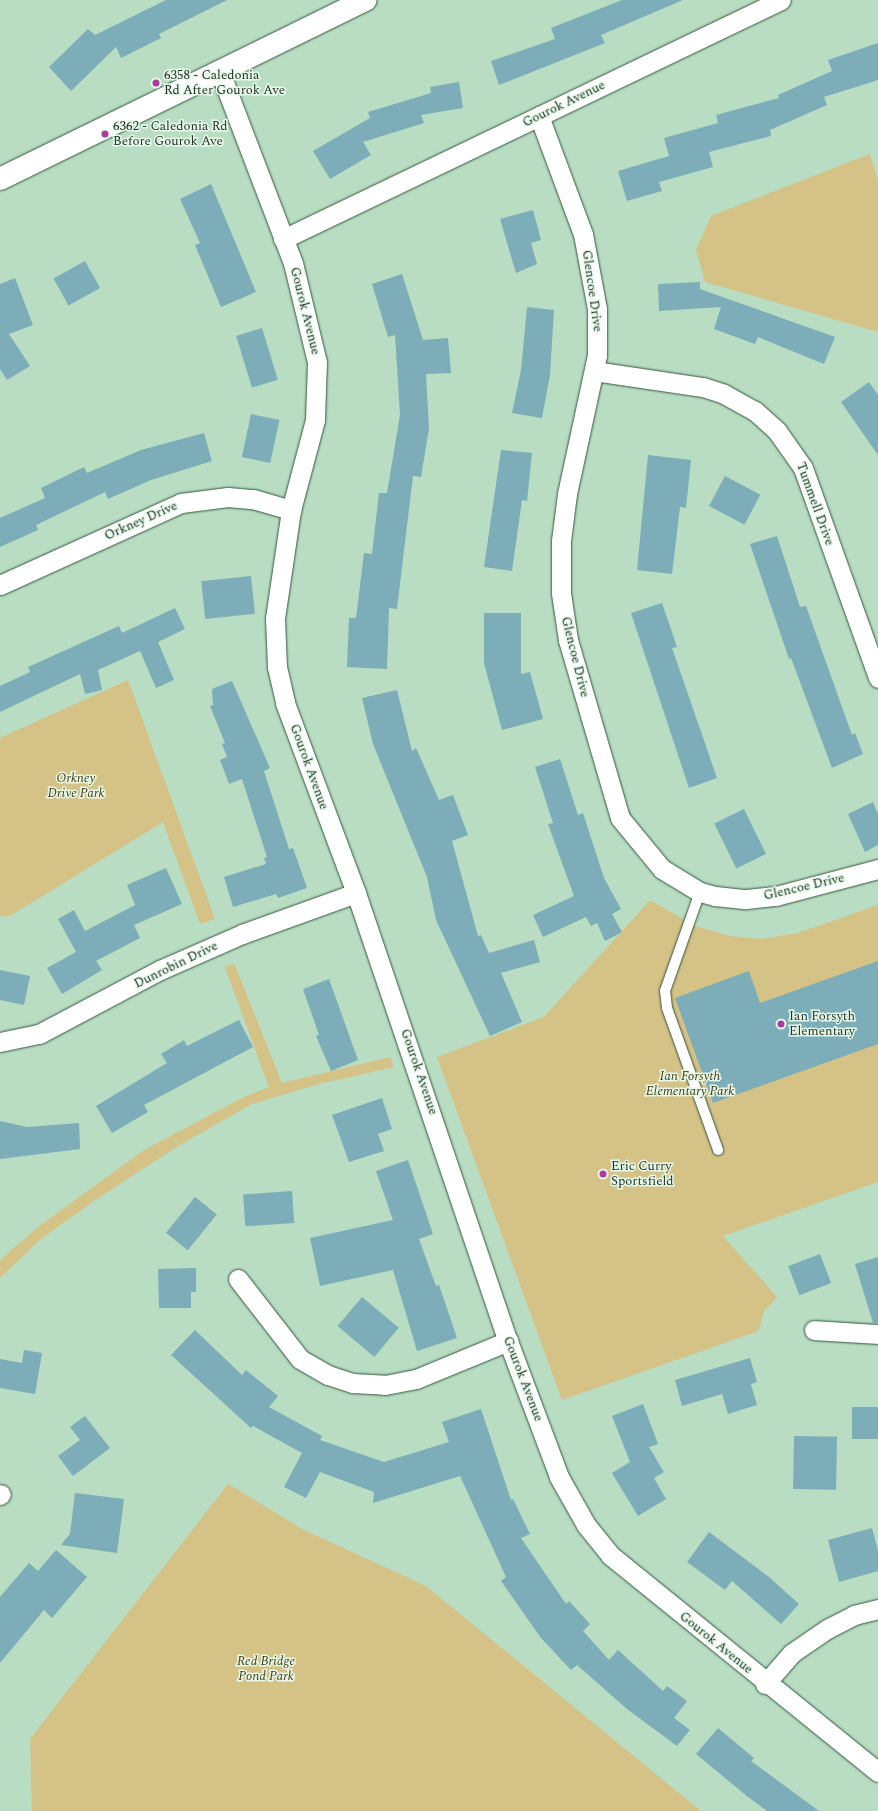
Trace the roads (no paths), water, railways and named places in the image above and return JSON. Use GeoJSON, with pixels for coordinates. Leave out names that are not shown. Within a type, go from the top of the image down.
{"type":"FeatureCollection","features":[{"type":"Feature","properties":{"kind":"street"},"geometry":{"type":"LineString","coordinates":[[0,179],[366,0]]}},
{"type":"Feature","properties":{"kind":"street","name":"Gourok Avenue"},"geometry":{"type":"LineString","coordinates":[[283,239],[781,0]]}},
{"type":"Feature","properties":{"kind":"street","name":"Gourok Avenue"},"geometry":{"type":"LineString","coordinates":[[220,72],[304,299],[318,362],[315,420],[291,510],[274,618],[277,667],[285,703],[356,893],[508,1341],[559,1477],[586,1525],[610,1555],[765,1684],[878,1772]]}},
{"type":"Feature","properties":{"kind":"street","name":"Glencoe Drive"},"geometry":{"type":"LineString","coordinates":[[539,116],[586,248],[599,338],[594,370],[567,494],[561,541],[561,593],[568,640],[620,818],[662,869],[700,892],[746,899],[776,896],[878,869]]}},
{"type":"Feature","properties":{"kind":"street","name":"Tummell Drive"},"geometry":{"type":"LineString","coordinates":[[594,370],[703,387],[724,394],[755,411],[777,432],[803,468],[878,678]]}},
{"type":"Feature","properties":{"kind":"street","name":"Orkney Drive"},"geometry":{"type":"LineString","coordinates":[[0,585],[181,503],[228,496],[254,499],[291,510]]}},
{"type":"Feature","properties":{"kind":"street","name":"Dunrobin Drive"},"geometry":{"type":"LineString","coordinates":[[0,1042],[39,1034],[160,970],[242,934],[356,893]]}},
{"type":"Feature","properties":{"kind":"street"},"geometry":{"type":"LineString","coordinates":[[238,1279],[300,1359],[328,1375],[352,1383],[385,1385],[416,1379],[508,1341]]}},
{"type":"Feature","properties":{"kind":"street"},"geometry":{"type":"LineString","coordinates":[[814,1330],[878,1334]]}},
{"type":"Feature","properties":{"kind":"street"},"geometry":{"type":"LineString","coordinates":[[765,1684],[792,1653],[827,1629],[854,1615],[878,1609]]}},
{"type":"Feature","properties":{"kind":"lane"},"geometry":{"type":"LineString","coordinates":[[700,892],[665,991],[667,1008],[718,1150]]}},
{"type":"Feature","properties":{"kind":"place","name":"6358 - Caledonia Rd After Gourok Ave"},"geometry":{"type":"Point","coordinates":[156,83]}},
{"type":"Feature","properties":{"kind":"place","name":"6362 - Caledonia Rd Before Gourok Ave"},"geometry":{"type":"Point","coordinates":[105,134]}},
{"type":"Feature","properties":{"kind":"place","name":"Ian Forsyth Elementary"},"geometry":{"type":"Point","coordinates":[781,1024]}},
{"type":"Feature","properties":{"kind":"place","name":"Eric Curry Sportsfield"},"geometry":{"type":"Point","coordinates":[603,1174]}},
{"type":"Feature","properties":{"kind":"park label","name":"Orkney Drive Park"},"geometry":{"type":"Point","coordinates":[76,786]}},
{"type":"Feature","properties":{"kind":"park label","name":"Ian Forsyth Elementary Park"},"geometry":{"type":"Point","coordinates":[690,1084]}},
{"type":"Feature","properties":{"kind":"park label","name":"Red Bridge Pond Park"},"geometry":{"type":"Point","coordinates":[266,1670]}}]}
